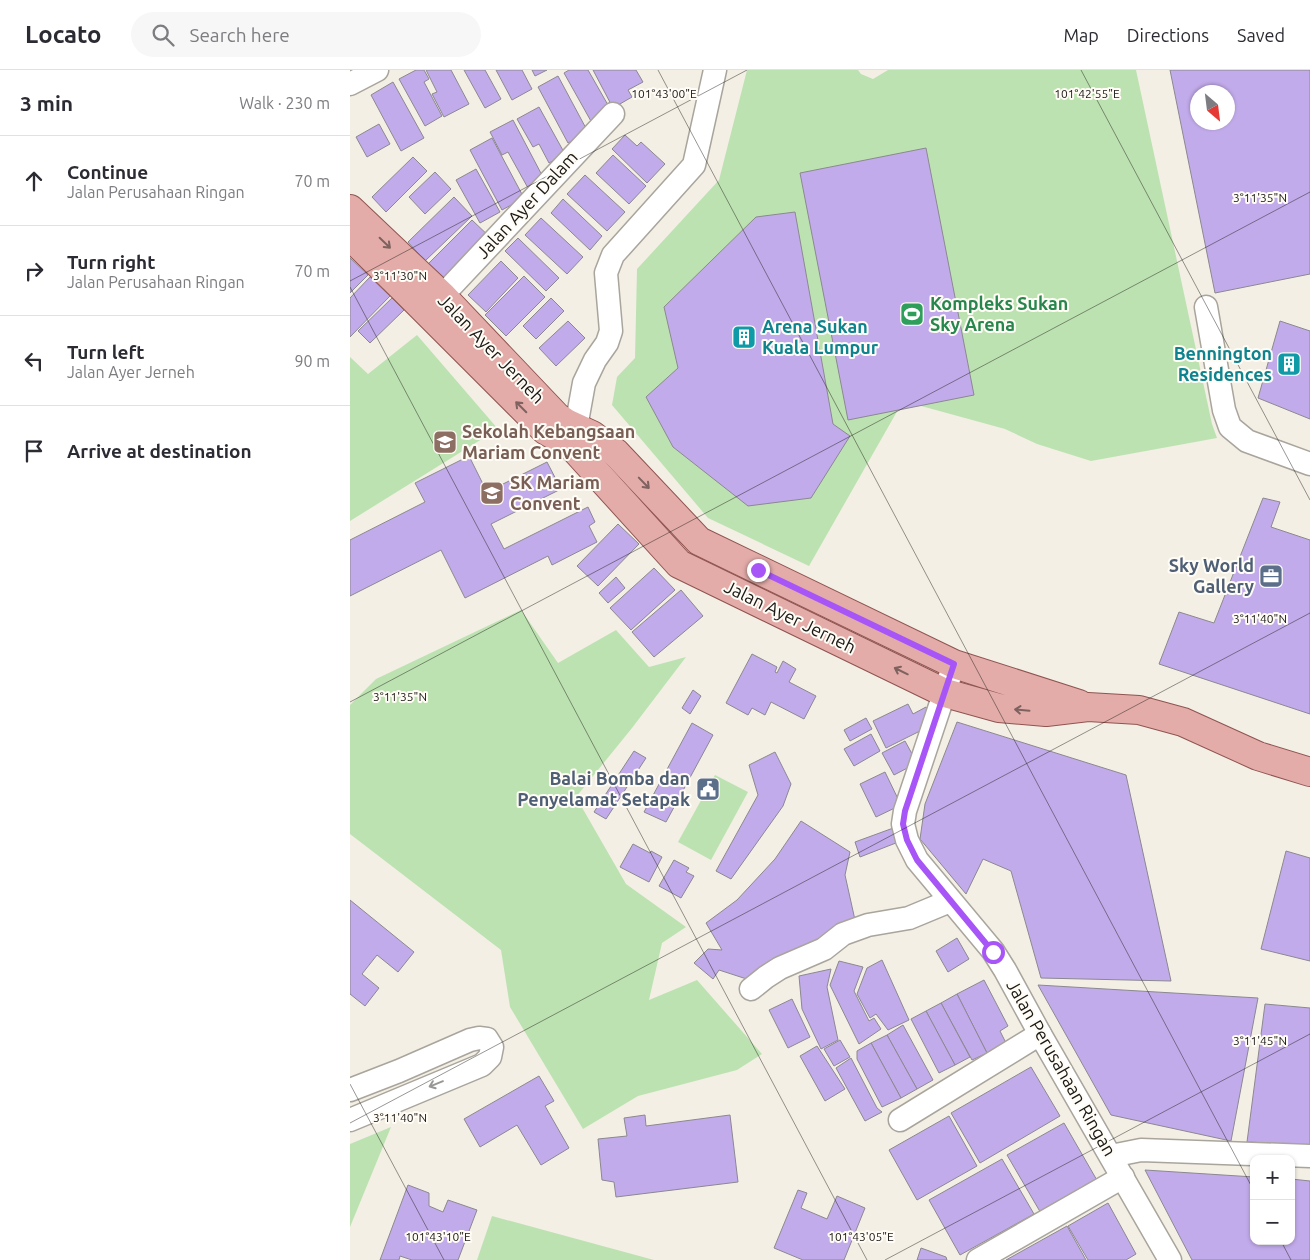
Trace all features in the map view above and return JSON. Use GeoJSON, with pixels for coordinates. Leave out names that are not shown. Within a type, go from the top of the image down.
{"type":"FeatureCollection","features":[{"type":"Feature","properties":{"kind":"main road","name":"Jalan Ayer Jerneh"},"geometry":{"type":"LineString","coordinates":[[350,209],[442,296],[557,417],[592,434],[616,454],[699,541],[954,664],[1088,707]]}},
{"type":"Feature","properties":{"kind":"main road","name":"Jalan Ayer Jerneh"},"geometry":{"type":"LineString","coordinates":[[350,236],[545,430],[571,445],[679,564],[945,692],[999,708],[1046,712],[1088,707],[1139,710],[1183,722],[1258,756],[1310,772]]}},
{"type":"Feature","properties":{"kind":"street"},"geometry":{"type":"LineString","coordinates":[[350,84],[377,70]]}},
{"type":"Feature","properties":{"kind":"street"},"geometry":{"type":"LineString","coordinates":[[576,427],[584,383],[595,360],[607,343],[611,331],[606,273],[613,255],[694,165],[715,70]]}},
{"type":"Feature","properties":{"kind":"street","name":"Jalan Ayer Dalam"},"geometry":{"type":"LineString","coordinates":[[442,296],[612,114]]}},
{"type":"Feature","properties":{"kind":"street"},"geometry":{"type":"LineString","coordinates":[[1206,307],[1224,410],[1230,427],[1247,441],[1310,464]]}},
{"type":"Feature","properties":{"kind":"street","name":"Jalan Perusahaan Ringan"},"geometry":{"type":"LineString","coordinates":[[954,664],[905,811],[903,824],[907,840],[917,860],[993,952],[1005,970],[1170,1260]]}},
{"type":"Feature","properties":{"kind":"street"},"geometry":{"type":"LineString","coordinates":[[751,989],[780,968],[824,948],[843,934],[868,925],[909,918],[950,901]]}},
{"type":"Feature","properties":{"kind":"street"},"geometry":{"type":"LineString","coordinates":[[900,1120],[1040,1034]]}},
{"type":"Feature","properties":{"kind":"street"},"geometry":{"type":"LineString","coordinates":[[350,1090],[470,1040],[479,1038],[487,1040],[492,1046],[490,1057],[482,1065],[350,1120]]}},
{"type":"Feature","properties":{"kind":"street"},"geometry":{"type":"LineString","coordinates":[[1111,1156],[1141,1150],[1310,1156]]}},
{"type":"Feature","properties":{"kind":"street"},"geometry":{"type":"LineString","coordinates":[[978,1260],[1123,1177]]}},
{"type":"Feature","properties":{"kind":"green space","name":"Kompleks Sukan Sky Arena"},"geometry":{"type":"Polygon","coordinates":[[[747,70],[858,70],[861,74],[873,79],[888,70],[1136,70],[1212,424],[1217,438],[1091,461],[1037,444],[1005,429],[903,401],[809,566],[708,518],[612,405],[617,377],[635,358],[637,269],[719,180],[747,70]]]}},
{"type":"Feature","properties":{"kind":"green space"},"geometry":{"type":"Polygon","coordinates":[[[417,335],[498,429],[350,521],[350,357],[368,374],[417,335]]]}},
{"type":"Feature","properties":{"kind":"green space"},"geometry":{"type":"Polygon","coordinates":[[[521,610],[558,663],[616,630],[649,667],[686,657],[576,797],[626,884],[686,927],[662,943],[649,1000],[697,980],[762,1054],[737,1070],[638,1096],[583,1129],[510,1007],[501,950],[350,834],[350,705],[376,679],[521,610]]]}},
{"type":"Feature","properties":{"kind":"green space"},"geometry":{"type":"Polygon","coordinates":[[[715,775],[748,792],[711,860],[678,842],[715,775]]]}},
{"type":"Feature","properties":{"kind":"green space"},"geometry":{"type":"Polygon","coordinates":[[[391,1127],[350,1227],[350,1144],[391,1127]]]}},
{"type":"Feature","properties":{"kind":"green space"},"geometry":{"type":"Polygon","coordinates":[[[492,1216],[654,1260],[477,1260],[492,1216]]]}},
{"type":"Feature","properties":{"kind":"building"},"geometry":{"type":"Polygon","coordinates":[[[416,70],[424,70],[429,79],[424,82],[442,116],[425,126],[399,79],[416,70]]]}},
{"type":"Feature","properties":{"kind":"building"},"geometry":{"type":"Polygon","coordinates":[[[426,70],[451,70],[469,104],[444,117],[432,94],[437,92],[426,70]]]}},
{"type":"Feature","properties":{"kind":"building"},"geometry":{"type":"Polygon","coordinates":[[[464,70],[485,70],[501,99],[485,108],[464,70]]]}},
{"type":"Feature","properties":{"kind":"building"},"geometry":{"type":"Polygon","coordinates":[[[496,70],[522,70],[532,89],[512,100],[496,70]]]}},
{"type":"Feature","properties":{"kind":"building"},"geometry":{"type":"Polygon","coordinates":[[[532,70],[547,70],[535,76],[532,70]]]}},
{"type":"Feature","properties":{"kind":"building"},"geometry":{"type":"Polygon","coordinates":[[[569,70],[588,70],[612,112],[592,123],[564,73],[569,70]]]}},
{"type":"Feature","properties":{"kind":"building"},"geometry":{"type":"Polygon","coordinates":[[[593,70],[636,70],[643,82],[628,90],[632,97],[613,108],[593,70]]]}},
{"type":"Feature","properties":{"kind":"building"},"geometry":{"type":"Polygon","coordinates":[[[1170,70],[1310,70],[1310,274],[1215,293],[1170,70]]]}},
{"type":"Feature","properties":{"kind":"building"},"geometry":{"type":"Polygon","coordinates":[[[558,76],[588,132],[568,143],[538,87],[558,76]]]}},
{"type":"Feature","properties":{"kind":"building"},"geometry":{"type":"Polygon","coordinates":[[[393,82],[424,138],[401,151],[371,95],[393,82]]]}},
{"type":"Feature","properties":{"kind":"building"},"geometry":{"type":"Polygon","coordinates":[[[539,107],[565,154],[549,163],[539,144],[533,147],[517,119],[539,107]]]}},
{"type":"Feature","properties":{"kind":"building"},"geometry":{"type":"Polygon","coordinates":[[[513,120],[544,179],[528,188],[508,152],[502,155],[490,132],[513,120]]]}},
{"type":"Feature","properties":{"kind":"building"},"geometry":{"type":"Polygon","coordinates":[[[379,124],[390,144],[367,157],[356,137],[379,124]]]}},
{"type":"Feature","properties":{"kind":"building"},"geometry":{"type":"Polygon","coordinates":[[[625,135],[637,146],[641,142],[665,164],[647,183],[612,149],[625,135]]]}},
{"type":"Feature","properties":{"kind":"building"},"geometry":{"type":"Polygon","coordinates":[[[492,138],[524,198],[502,210],[470,150],[492,138]]]}},
{"type":"Feature","properties":{"kind":"building"},"geometry":{"type":"Polygon","coordinates":[[[926,148],[974,395],[848,420],[800,173],[926,148]]]}},
{"type":"Feature","properties":{"kind":"building"},"geometry":{"type":"Polygon","coordinates":[[[613,155],[646,186],[629,204],[596,173],[613,155]]]}},
{"type":"Feature","properties":{"kind":"building"},"geometry":{"type":"Polygon","coordinates":[[[413,157],[427,171],[386,212],[372,197],[413,157]]]}},
{"type":"Feature","properties":{"kind":"building"},"geometry":{"type":"Polygon","coordinates":[[[476,169],[500,212],[480,223],[456,180],[476,169]]]}},
{"type":"Feature","properties":{"kind":"building"},"geometry":{"type":"Polygon","coordinates":[[[435,172],[451,189],[425,214],[409,197],[435,172]]]}},
{"type":"Feature","properties":{"kind":"building"},"geometry":{"type":"Polygon","coordinates":[[[585,175],[625,212],[607,231],[567,194],[585,175]]]}},
{"type":"Feature","properties":{"kind":"building"},"geometry":{"type":"Polygon","coordinates":[[[454,197],[472,216],[425,261],[408,242],[454,197]]]}},
{"type":"Feature","properties":{"kind":"building"},"geometry":{"type":"Polygon","coordinates":[[[563,199],[602,236],[590,250],[551,213],[563,199]]]}},
{"type":"Feature","properties":{"kind":"building","name":"Arena Sukan Kuala Lumpur"},"geometry":{"type":"Polygon","coordinates":[[[795,212],[833,424],[850,436],[811,498],[748,506],[673,447],[646,397],[678,368],[664,307],[756,217],[795,212]]]}},
{"type":"Feature","properties":{"kind":"building"},"geometry":{"type":"Polygon","coordinates":[[[541,218],[583,257],[567,274],[525,235],[541,218]]]}},
{"type":"Feature","properties":{"kind":"building"},"geometry":{"type":"Polygon","coordinates":[[[472,220],[493,240],[448,285],[427,265],[472,220]]]}},
{"type":"Feature","properties":{"kind":"building"},"geometry":{"type":"Polygon","coordinates":[[[518,238],[559,278],[546,291],[505,251],[518,238]]]}},
{"type":"Feature","properties":{"kind":"building"},"geometry":{"type":"Polygon","coordinates":[[[350,258],[368,275],[350,293],[350,258]]]}},
{"type":"Feature","properties":{"kind":"building"},"geometry":{"type":"Polygon","coordinates":[[[501,261],[518,278],[486,312],[468,295],[501,261]]]}},
{"type":"Feature","properties":{"kind":"building"},"geometry":{"type":"Polygon","coordinates":[[[524,276],[545,297],[506,336],[485,315],[524,276]]]}},
{"type":"Feature","properties":{"kind":"building"},"geometry":{"type":"Polygon","coordinates":[[[370,277],[390,296],[350,337],[350,298],[370,277]]]}},
{"type":"Feature","properties":{"kind":"building"},"geometry":{"type":"Polygon","coordinates":[[[392,298],[404,310],[370,343],[358,331],[392,298]]]}},
{"type":"Feature","properties":{"kind":"building"},"geometry":{"type":"Polygon","coordinates":[[[551,298],[564,311],[536,339],[523,326],[551,298]]]}},
{"type":"Feature","properties":{"kind":"building"},"geometry":{"type":"Polygon","coordinates":[[[568,321],[585,338],[556,366],[539,348],[568,321]]]}},
{"type":"Feature","properties":{"kind":"building","name":"Bennington Residences"},"geometry":{"type":"Polygon","coordinates":[[[1280,321],[1310,331],[1310,419],[1258,398],[1280,321]]]}},
{"type":"Feature","properties":{"kind":"building"},"geometry":{"type":"Polygon","coordinates":[[[469,456],[487,492],[547,462],[561,489],[491,524],[504,549],[588,507],[595,522],[589,526],[597,542],[552,565],[548,556],[465,598],[441,550],[350,596],[350,540],[425,502],[415,483],[469,456]]]}},
{"type":"Feature","properties":{"kind":"building","name":"Sky World Gallery"},"geometry":{"type":"Polygon","coordinates":[[[1263,498],[1280,502],[1271,527],[1310,540],[1310,714],[1159,664],[1179,612],[1214,623],[1263,498]]]}},
{"type":"Feature","properties":{"kind":"building"},"geometry":{"type":"Polygon","coordinates":[[[618,524],[639,544],[598,586],[577,566],[618,524]]]}},
{"type":"Feature","properties":{"kind":"building"},"geometry":{"type":"Polygon","coordinates":[[[654,568],[675,590],[631,630],[610,608],[654,568]]]}},
{"type":"Feature","properties":{"kind":"building"},"geometry":{"type":"Polygon","coordinates":[[[616,577],[625,588],[608,603],[599,593],[616,577]]]}},
{"type":"Feature","properties":{"kind":"building"},"geometry":{"type":"Polygon","coordinates":[[[681,590],[703,616],[654,657],[632,632],[681,590]]]}},
{"type":"Feature","properties":{"kind":"building"},"geometry":{"type":"Polygon","coordinates":[[[752,654],[777,667],[775,672],[777,673],[783,661],[796,669],[789,682],[816,696],[804,719],[771,702],[765,715],[752,708],[748,715],[726,703],[752,654]]]}},
{"type":"Feature","properties":{"kind":"building"},"geometry":{"type":"Polygon","coordinates":[[[693,690],[701,696],[690,714],[682,708],[693,690]]]}},
{"type":"Feature","properties":{"kind":"building"},"geometry":{"type":"Polygon","coordinates":[[[908,704],[913,714],[926,707],[934,724],[886,748],[873,721],[908,704]]]}},
{"type":"Feature","properties":{"kind":"building"},"geometry":{"type":"Polygon","coordinates":[[[866,718],[872,729],[850,741],[844,730],[866,718]]]}},
{"type":"Feature","properties":{"kind":"building"},"geometry":{"type":"Polygon","coordinates":[[[957,722],[1126,775],[1171,981],[1041,978],[1011,871],[983,859],[966,894],[920,839],[925,804],[957,722]]]}},
{"type":"Feature","properties":{"kind":"building"},"geometry":{"type":"Polygon","coordinates":[[[692,723],[713,735],[666,822],[644,812],[692,723]]]}},
{"type":"Feature","properties":{"kind":"building"},"geometry":{"type":"Polygon","coordinates":[[[871,734],[880,751],[854,766],[844,749],[871,734]]]}},
{"type":"Feature","properties":{"kind":"building"},"geometry":{"type":"Polygon","coordinates":[[[905,741],[917,763],[894,775],[882,753],[905,741]]]}},
{"type":"Feature","properties":{"kind":"building"},"geometry":{"type":"Polygon","coordinates":[[[634,751],[646,758],[606,819],[594,812],[634,751]]]}},
{"type":"Feature","properties":{"kind":"building"},"geometry":{"type":"Polygon","coordinates":[[[775,752],[791,784],[783,806],[731,879],[716,871],[758,795],[749,765],[775,752]]]}},
{"type":"Feature","properties":{"kind":"building"},"geometry":{"type":"Polygon","coordinates":[[[885,772],[901,805],[876,817],[860,784],[885,772]]]}},
{"type":"Feature","properties":{"kind":"building"},"geometry":{"type":"Polygon","coordinates":[[[801,821],[850,852],[845,875],[855,920],[797,961],[759,983],[719,970],[713,979],[694,963],[708,949],[722,950],[706,923],[737,900],[775,859],[801,821]]]}},
{"type":"Feature","properties":{"kind":"building"},"geometry":{"type":"Polygon","coordinates":[[[896,827],[901,841],[860,857],[855,842],[896,827]]]}},
{"type":"Feature","properties":{"kind":"building"},"geometry":{"type":"Polygon","coordinates":[[[633,844],[662,857],[649,882],[620,867],[633,844]]]}},
{"type":"Feature","properties":{"kind":"building"},"geometry":{"type":"Polygon","coordinates":[[[1286,851],[1310,858],[1310,961],[1261,949],[1286,851]]]}},
{"type":"Feature","properties":{"kind":"building"},"geometry":{"type":"Polygon","coordinates":[[[674,860],[689,868],[686,872],[694,876],[681,898],[659,886],[674,860]]]}},
{"type":"Feature","properties":{"kind":"building"},"geometry":{"type":"Polygon","coordinates":[[[350,900],[414,952],[398,972],[377,955],[362,974],[379,988],[365,1006],[350,994],[350,900]]]}},
{"type":"Feature","properties":{"kind":"building"},"geometry":{"type":"Polygon","coordinates":[[[957,938],[969,959],[948,972],[936,951],[957,938]]]}},
{"type":"Feature","properties":{"kind":"building"},"geometry":{"type":"Polygon","coordinates":[[[882,960],[909,1020],[888,1030],[876,1014],[870,1018],[857,994],[867,968],[882,960]]]}},
{"type":"Feature","properties":{"kind":"building"},"geometry":{"type":"Polygon","coordinates":[[[839,961],[863,967],[854,991],[869,1021],[874,1018],[881,1029],[859,1044],[830,985],[839,961]]]}},
{"type":"Feature","properties":{"kind":"building"},"geometry":{"type":"Polygon","coordinates":[[[831,969],[827,987],[838,1040],[821,1049],[802,1009],[799,976],[831,969]]]}},
{"type":"Feature","properties":{"kind":"building"},"geometry":{"type":"Polygon","coordinates":[[[984,980],[1008,1026],[1000,1031],[1006,1043],[987,1053],[957,994],[984,980]]]}},
{"type":"Feature","properties":{"kind":"building"},"geometry":{"type":"Polygon","coordinates":[[[1038,985],[1258,998],[1231,1141],[1111,1115],[1038,985]]]}},
{"type":"Feature","properties":{"kind":"building"},"geometry":{"type":"Polygon","coordinates":[[[957,994],[987,1053],[972,1060],[941,1003],[957,994]]]}},
{"type":"Feature","properties":{"kind":"building"},"geometry":{"type":"Polygon","coordinates":[[[792,999],[810,1037],[788,1048],[769,1010],[792,999]]]}},
{"type":"Feature","properties":{"kind":"building"},"geometry":{"type":"Polygon","coordinates":[[[941,1003],[970,1057],[955,1065],[926,1011],[941,1003]]]}},
{"type":"Feature","properties":{"kind":"building"},"geometry":{"type":"Polygon","coordinates":[[[1265,1004],[1310,1008],[1310,1145],[1247,1142],[1265,1004]]]}},
{"type":"Feature","properties":{"kind":"building"},"geometry":{"type":"Polygon","coordinates":[[[926,1011],[955,1065],[939,1073],[911,1019],[926,1011]]]}},
{"type":"Feature","properties":{"kind":"building"},"geometry":{"type":"Polygon","coordinates":[[[903,1025],[933,1080],[917,1089],[887,1035],[903,1025]]]}},
{"type":"Feature","properties":{"kind":"building"},"geometry":{"type":"Polygon","coordinates":[[[887,1035],[917,1089],[901,1098],[871,1043],[887,1035]]]}},
{"type":"Feature","properties":{"kind":"building"},"geometry":{"type":"Polygon","coordinates":[[[840,1040],[850,1057],[834,1066],[824,1049],[840,1040]]]}},
{"type":"Feature","properties":{"kind":"building"},"geometry":{"type":"Polygon","coordinates":[[[871,1043],[901,1098],[882,1107],[857,1059],[857,1051],[871,1043]]]}},
{"type":"Feature","properties":{"kind":"building"},"geometry":{"type":"Polygon","coordinates":[[[817,1046],[845,1089],[825,1101],[800,1056],[817,1046]]]}},
{"type":"Feature","properties":{"kind":"building"},"geometry":{"type":"Polygon","coordinates":[[[851,1058],[877,1108],[882,1112],[865,1121],[836,1068],[851,1058]]]}},
{"type":"Feature","properties":{"kind":"building"},"geometry":{"type":"Polygon","coordinates":[[[1031,1067],[1060,1116],[980,1163],[951,1113],[1031,1067]]]}},
{"type":"Feature","properties":{"kind":"building"},"geometry":{"type":"Polygon","coordinates":[[[539,1076],[554,1101],[545,1106],[569,1148],[541,1165],[517,1125],[480,1147],[464,1119],[539,1076]]]}},
{"type":"Feature","properties":{"kind":"building"},"geometry":{"type":"Polygon","coordinates":[[[645,1115],[646,1126],[730,1115],[738,1182],[616,1197],[614,1182],[602,1180],[598,1139],[627,1136],[624,1118],[645,1115]]]}},
{"type":"Feature","properties":{"kind":"building"},"geometry":{"type":"Polygon","coordinates":[[[949,1116],[977,1166],[917,1200],[889,1150],[949,1116]]]}},
{"type":"Feature","properties":{"kind":"building"},"geometry":{"type":"Polygon","coordinates":[[[1064,1123],[1098,1182],[1042,1215],[1007,1155],[1064,1123]]]}},
{"type":"Feature","properties":{"kind":"building"},"geometry":{"type":"Polygon","coordinates":[[[1002,1159],[1034,1214],[960,1255],[929,1200],[1002,1159]]]}},
{"type":"Feature","properties":{"kind":"building"},"geometry":{"type":"Polygon","coordinates":[[[1145,1170],[1250,1177],[1250,1245],[1295,1245],[1295,1179],[1310,1181],[1310,1260],[1192,1260],[1145,1170]]]}},
{"type":"Feature","properties":{"kind":"building"},"geometry":{"type":"Polygon","coordinates":[[[408,1185],[429,1193],[429,1206],[443,1212],[448,1200],[477,1210],[458,1260],[412,1260],[400,1256],[399,1260],[380,1260],[408,1185]]]}},
{"type":"Feature","properties":{"kind":"building"},"geometry":{"type":"Polygon","coordinates":[[[798,1190],[807,1193],[801,1208],[827,1219],[837,1196],[865,1208],[844,1260],[803,1260],[774,1248],[798,1190]]]}},
{"type":"Feature","properties":{"kind":"building"},"geometry":{"type":"Polygon","coordinates":[[[1108,1203],[1136,1254],[1126,1260],[1088,1260],[1068,1226],[1108,1203]]]}},
{"type":"Feature","properties":{"kind":"building"},"geometry":{"type":"Polygon","coordinates":[[[1067,1226],[1086,1260],[1006,1260],[1067,1226]]]}},
{"type":"Feature","properties":{"kind":"building"},"geometry":{"type":"Polygon","coordinates":[[[921,1248],[946,1257],[947,1260],[917,1260],[921,1248]]]}},
{"type":"Feature","properties":{"kind":"place","name":"Kompleks Sukan Sky Arena"},"geometry":{"type":"Point","coordinates":[912,314]}},
{"type":"Feature","properties":{"kind":"place","name":"Arena Sukan Kuala Lumpur"},"geometry":{"type":"Point","coordinates":[744,337]}},
{"type":"Feature","properties":{"kind":"place","name":"Bennington Residences"},"geometry":{"type":"Point","coordinates":[1289,364]}},
{"type":"Feature","properties":{"kind":"place","name":"Sekolah Kebangsaan Mariam Convent"},"geometry":{"type":"Point","coordinates":[445,442]}},
{"type":"Feature","properties":{"kind":"place","name":"SK Mariam Convent"},"geometry":{"type":"Point","coordinates":[492,493]}},
{"type":"Feature","properties":{"kind":"place","name":"Sky World Gallery"},"geometry":{"type":"Point","coordinates":[1271,576]}},
{"type":"Feature","properties":{"kind":"place","name":"Balai Bomba dan Penyelamat Setapak"},"geometry":{"type":"Point","coordinates":[708,789]}},
{"type":"Feature","properties":{"kind":"route"},"geometry":{"type":"LineString","coordinates":[[758,570],[954,664],[905,811],[903,824],[907,840],[917,860],[993,952]]}}]}
